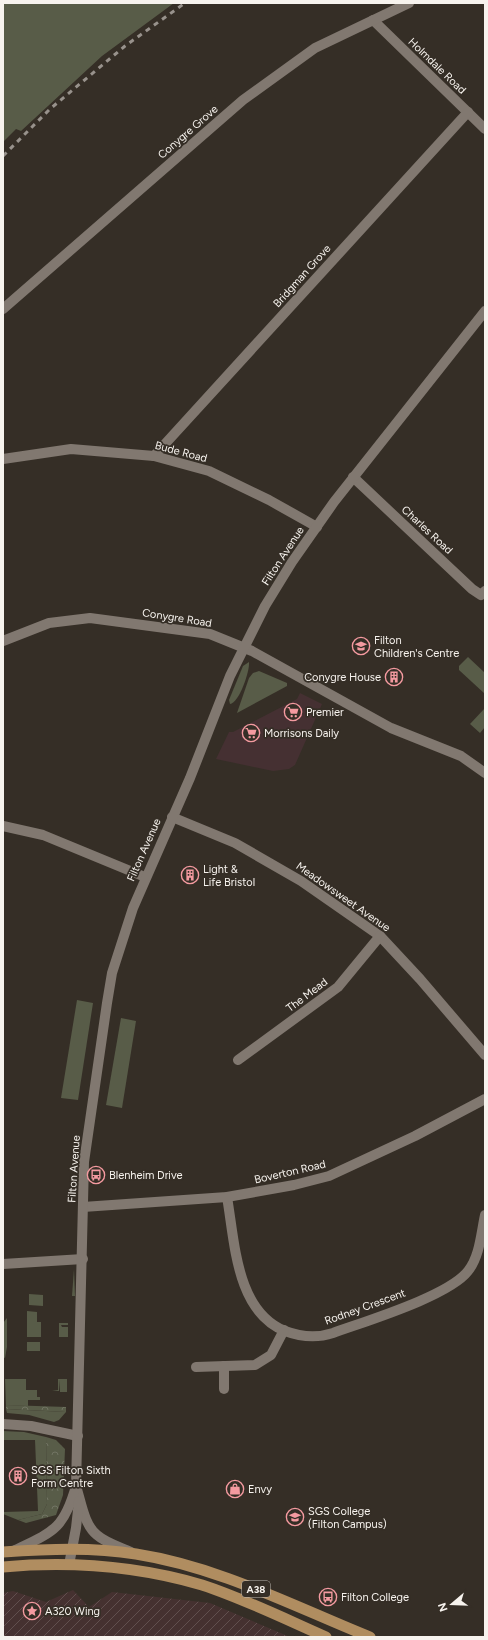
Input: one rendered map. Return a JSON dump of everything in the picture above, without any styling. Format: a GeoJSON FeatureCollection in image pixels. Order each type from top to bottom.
{"type":"FeatureCollection","features":[{"type":"Feature","properties":{"kind":"main road","name":"A38"},"geometry":{"type":"LineString","coordinates":[[8,1552],[71,1550],[137,1554],[187,1565],[228,1578],[370,1637]]}},
{"type":"Feature","properties":{"kind":"main road","name":"A38"},"geometry":{"type":"LineString","coordinates":[[3,1567],[69,1565],[126,1568],[183,1580],[246,1602],[326,1637]]}},
{"type":"Feature","properties":{"kind":"street","name":"Conygre Grove"},"geometry":{"type":"LineString","coordinates":[[3,309],[243,100],[315,48],[409,3]]}},
{"type":"Feature","properties":{"kind":"street","name":"Holmdale Road"},"geometry":{"type":"LineString","coordinates":[[373,20],[485,129]]}},
{"type":"Feature","properties":{"kind":"street","name":"Bridgman Grove"},"geometry":{"type":"LineString","coordinates":[[154,456],[468,112]]}},
{"type":"Feature","properties":{"kind":"street","name":"Filton Avenue"},"geometry":{"type":"LineString","coordinates":[[69,1565],[76,1528],[78,1490],[84,1162],[107,1003],[120,946],[145,877],[202,748],[230,676],[265,606],[317,527],[353,477],[485,311]]}},
{"type":"Feature","properties":{"kind":"street","name":"Bude Road"},"geometry":{"type":"LineString","coordinates":[[3,459],[71,449],[154,456],[209,471],[269,500],[317,527]]}},
{"type":"Feature","properties":{"kind":"street","name":"Charles Road"},"geometry":{"type":"LineString","coordinates":[[353,477],[472,588],[481,595],[485,591]]}},
{"type":"Feature","properties":{"kind":"street","name":"Conygre Road"},"geometry":{"type":"LineString","coordinates":[[3,641],[49,623],[90,618],[210,634],[244,647],[391,728],[461,756],[485,773]]}},
{"type":"Feature","properties":{"kind":"street","name":"Meadowsweet Avenue"},"geometry":{"type":"LineString","coordinates":[[172,817],[235,843],[301,880],[380,936],[420,979],[485,1055]]}},
{"type":"Feature","properties":{"kind":"street"},"geometry":{"type":"LineString","coordinates":[[3,826],[43,835],[145,877]]}},
{"type":"Feature","properties":{"kind":"street","name":"The Mead"},"geometry":{"type":"LineString","coordinates":[[238,1060],[338,986],[380,936]]}},
{"type":"Feature","properties":{"kind":"street","name":"Boverton Road"},"geometry":{"type":"LineString","coordinates":[[83,1207],[227,1197],[294,1185],[330,1176],[415,1136],[485,1099]]}},
{"type":"Feature","properties":{"kind":"street","name":"Rodney Crescent"},"geometry":{"type":"LineString","coordinates":[[227,1197],[242,1279],[248,1295],[266,1320],[284,1330],[307,1336],[327,1335],[449,1287],[464,1276],[471,1267],[476,1254],[485,1215]]}},
{"type":"Feature","properties":{"kind":"street"},"geometry":{"type":"LineString","coordinates":[[3,1264],[83,1259]]}},
{"type":"Feature","properties":{"kind":"street"},"geometry":{"type":"LineString","coordinates":[[196,1367],[255,1365],[271,1355],[284,1330]]}},
{"type":"Feature","properties":{"kind":"street"},"geometry":{"type":"LineString","coordinates":[[224,1366],[224,1389]]}},
{"type":"Feature","properties":{"kind":"street"},"geometry":{"type":"LineString","coordinates":[[3,1424],[31,1426],[78,1436]]}},
{"type":"Feature","properties":{"kind":"street","name":"Filton Avenue"},"geometry":{"type":"LineString","coordinates":[[8,1552],[51,1533],[61,1524],[78,1490]]}},
{"type":"Feature","properties":{"kind":"street","name":"Filton Avenue"},"geometry":{"type":"LineString","coordinates":[[78,1490],[88,1521],[95,1534],[137,1554]]}},
{"type":"Feature","properties":{"kind":"shaded area"},"geometry":{"type":"Polygon","coordinates":[[[300,693],[322,704],[295,765],[289,769],[273,771],[216,759],[229,732],[233,732],[297,699],[300,693]]]}},
{"type":"Feature","properties":{"kind":"shaded area"},"geometry":{"type":"Polygon","coordinates":[[[73,1590],[89,1607],[112,1592],[210,1603],[290,1637],[3,1637],[3,1593],[13,1591],[46,1602],[73,1590]]]}},
{"type":"Feature","properties":{"kind":"green space"},"geometry":{"type":"Polygon","coordinates":[[[3,3],[174,3],[102,56],[21,131],[16,129],[3,142],[3,3]]]}},
{"type":"Feature","properties":{"kind":"green space"},"geometry":{"type":"Polygon","coordinates":[[[468,657],[485,673],[485,694],[459,670],[459,666],[468,657]]]}},
{"type":"Feature","properties":{"kind":"green space"},"geometry":{"type":"Polygon","coordinates":[[[249,662],[248,672],[240,693],[230,704],[229,700],[243,666],[249,662]]]}},
{"type":"Feature","properties":{"kind":"green space"},"geometry":{"type":"Polygon","coordinates":[[[259,671],[287,683],[287,686],[237,713],[249,678],[253,673],[259,671]]]}},
{"type":"Feature","properties":{"kind":"green space"},"geometry":{"type":"Polygon","coordinates":[[[485,708],[485,727],[480,733],[470,724],[485,708]]]}},
{"type":"Feature","properties":{"kind":"green space"},"geometry":{"type":"Polygon","coordinates":[[[77,1000],[93,1003],[78,1100],[61,1098],[77,1000]]]}},
{"type":"Feature","properties":{"kind":"green space"},"geometry":{"type":"Polygon","coordinates":[[[121,1018],[136,1021],[122,1108],[106,1105],[121,1018]]]}},
{"type":"Feature","properties":{"kind":"green space"},"geometry":{"type":"Polygon","coordinates":[[[74,1269],[75,1296],[72,1296],[74,1269]]]}},
{"type":"Feature","properties":{"kind":"green space"},"geometry":{"type":"Polygon","coordinates":[[[29,1294],[43,1295],[43,1306],[29,1305],[29,1294]]]}},
{"type":"Feature","properties":{"kind":"green space"},"geometry":{"type":"Polygon","coordinates":[[[27,1311],[37,1312],[37,1322],[41,1322],[41,1337],[27,1337],[27,1311]]]}},
{"type":"Feature","properties":{"kind":"green space"},"geometry":{"type":"Polygon","coordinates":[[[7,1318],[7,1347],[5,1358],[3,1357],[3,1323],[7,1318]]]}},
{"type":"Feature","properties":{"kind":"green space"},"geometry":{"type":"Polygon","coordinates":[[[59,1323],[68,1323],[68,1325],[61,1325],[62,1327],[68,1327],[68,1337],[59,1337],[59,1323]]]}},
{"type":"Feature","properties":{"kind":"green space"},"geometry":{"type":"Polygon","coordinates":[[[27,1342],[40,1342],[40,1351],[27,1351],[27,1342]]]}},
{"type":"Feature","properties":{"kind":"green space"},"geometry":{"type":"Polygon","coordinates":[[[5,1379],[26,1379],[26,1390],[37,1390],[37,1397],[40,1397],[40,1400],[28,1400],[28,1406],[6,1405],[5,1379]]]}},
{"type":"Feature","properties":{"kind":"green space"},"geometry":{"type":"Polygon","coordinates":[[[58,1379],[67,1379],[67,1392],[60,1392],[60,1380],[59,1391],[52,1391],[58,1390],[58,1379]]]}},
{"type":"Feature","properties":{"kind":"green space"},"geometry":{"type":"Polygon","coordinates":[[[6,1405],[66,1407],[66,1412],[6,1409],[6,1405]]]}},
{"type":"Feature","properties":{"kind":"green space"},"geometry":{"type":"Polygon","coordinates":[[[6,1409],[66,1412],[59,1420],[54,1422],[29,1415],[7,1413],[6,1409]]]}},
{"type":"Feature","properties":{"kind":"green space"},"geometry":{"type":"Polygon","coordinates":[[[3,1431],[24,1432],[46,1437],[47,1504],[42,1514],[18,1520],[3,1514],[3,1512],[38,1511],[35,1440],[3,1440],[3,1431]]]}},
{"type":"Feature","properties":{"kind":"green space"},"geometry":{"type":"Polygon","coordinates":[[[46,1437],[56,1440],[65,1449],[63,1495],[56,1515],[26,1523],[18,1520],[42,1514],[47,1504],[46,1437]]]}},
{"type":"Feature","properties":{"kind":"railway"},"geometry":{"type":"LineString","coordinates":[[3,156],[50,109],[125,46],[185,3]]}},
{"type":"Feature","properties":{"kind":"place","name":"Filton Children's Centre"},"geometry":{"type":"Point","coordinates":[361,646]}},
{"type":"Feature","properties":{"kind":"place","name":"Conygre House"},"geometry":{"type":"Point","coordinates":[394,677]}},
{"type":"Feature","properties":{"kind":"place","name":"Premier"},"geometry":{"type":"Point","coordinates":[293,712]}},
{"type":"Feature","properties":{"kind":"place","name":"Morrisons Daily"},"geometry":{"type":"Point","coordinates":[251,733]}},
{"type":"Feature","properties":{"kind":"place","name":"Light & Life Bristol"},"geometry":{"type":"Point","coordinates":[190,875]}},
{"type":"Feature","properties":{"kind":"place","name":"Blenheim Drive"},"geometry":{"type":"Point","coordinates":[96,1175]}},
{"type":"Feature","properties":{"kind":"place","name":"SGS Filton Sixth Form Centre"},"geometry":{"type":"Point","coordinates":[18,1476]}},
{"type":"Feature","properties":{"kind":"place","name":"Envy"},"geometry":{"type":"Point","coordinates":[235,1489]}},
{"type":"Feature","properties":{"kind":"place","name":"SGS College (Filton Campus)"},"geometry":{"type":"Point","coordinates":[295,1517]}},
{"type":"Feature","properties":{"kind":"place","name":"Filton College"},"geometry":{"type":"Point","coordinates":[328,1597]}},
{"type":"Feature","properties":{"kind":"place","name":"A320 Wing"},"geometry":{"type":"Point","coordinates":[32,1611]}}]}
